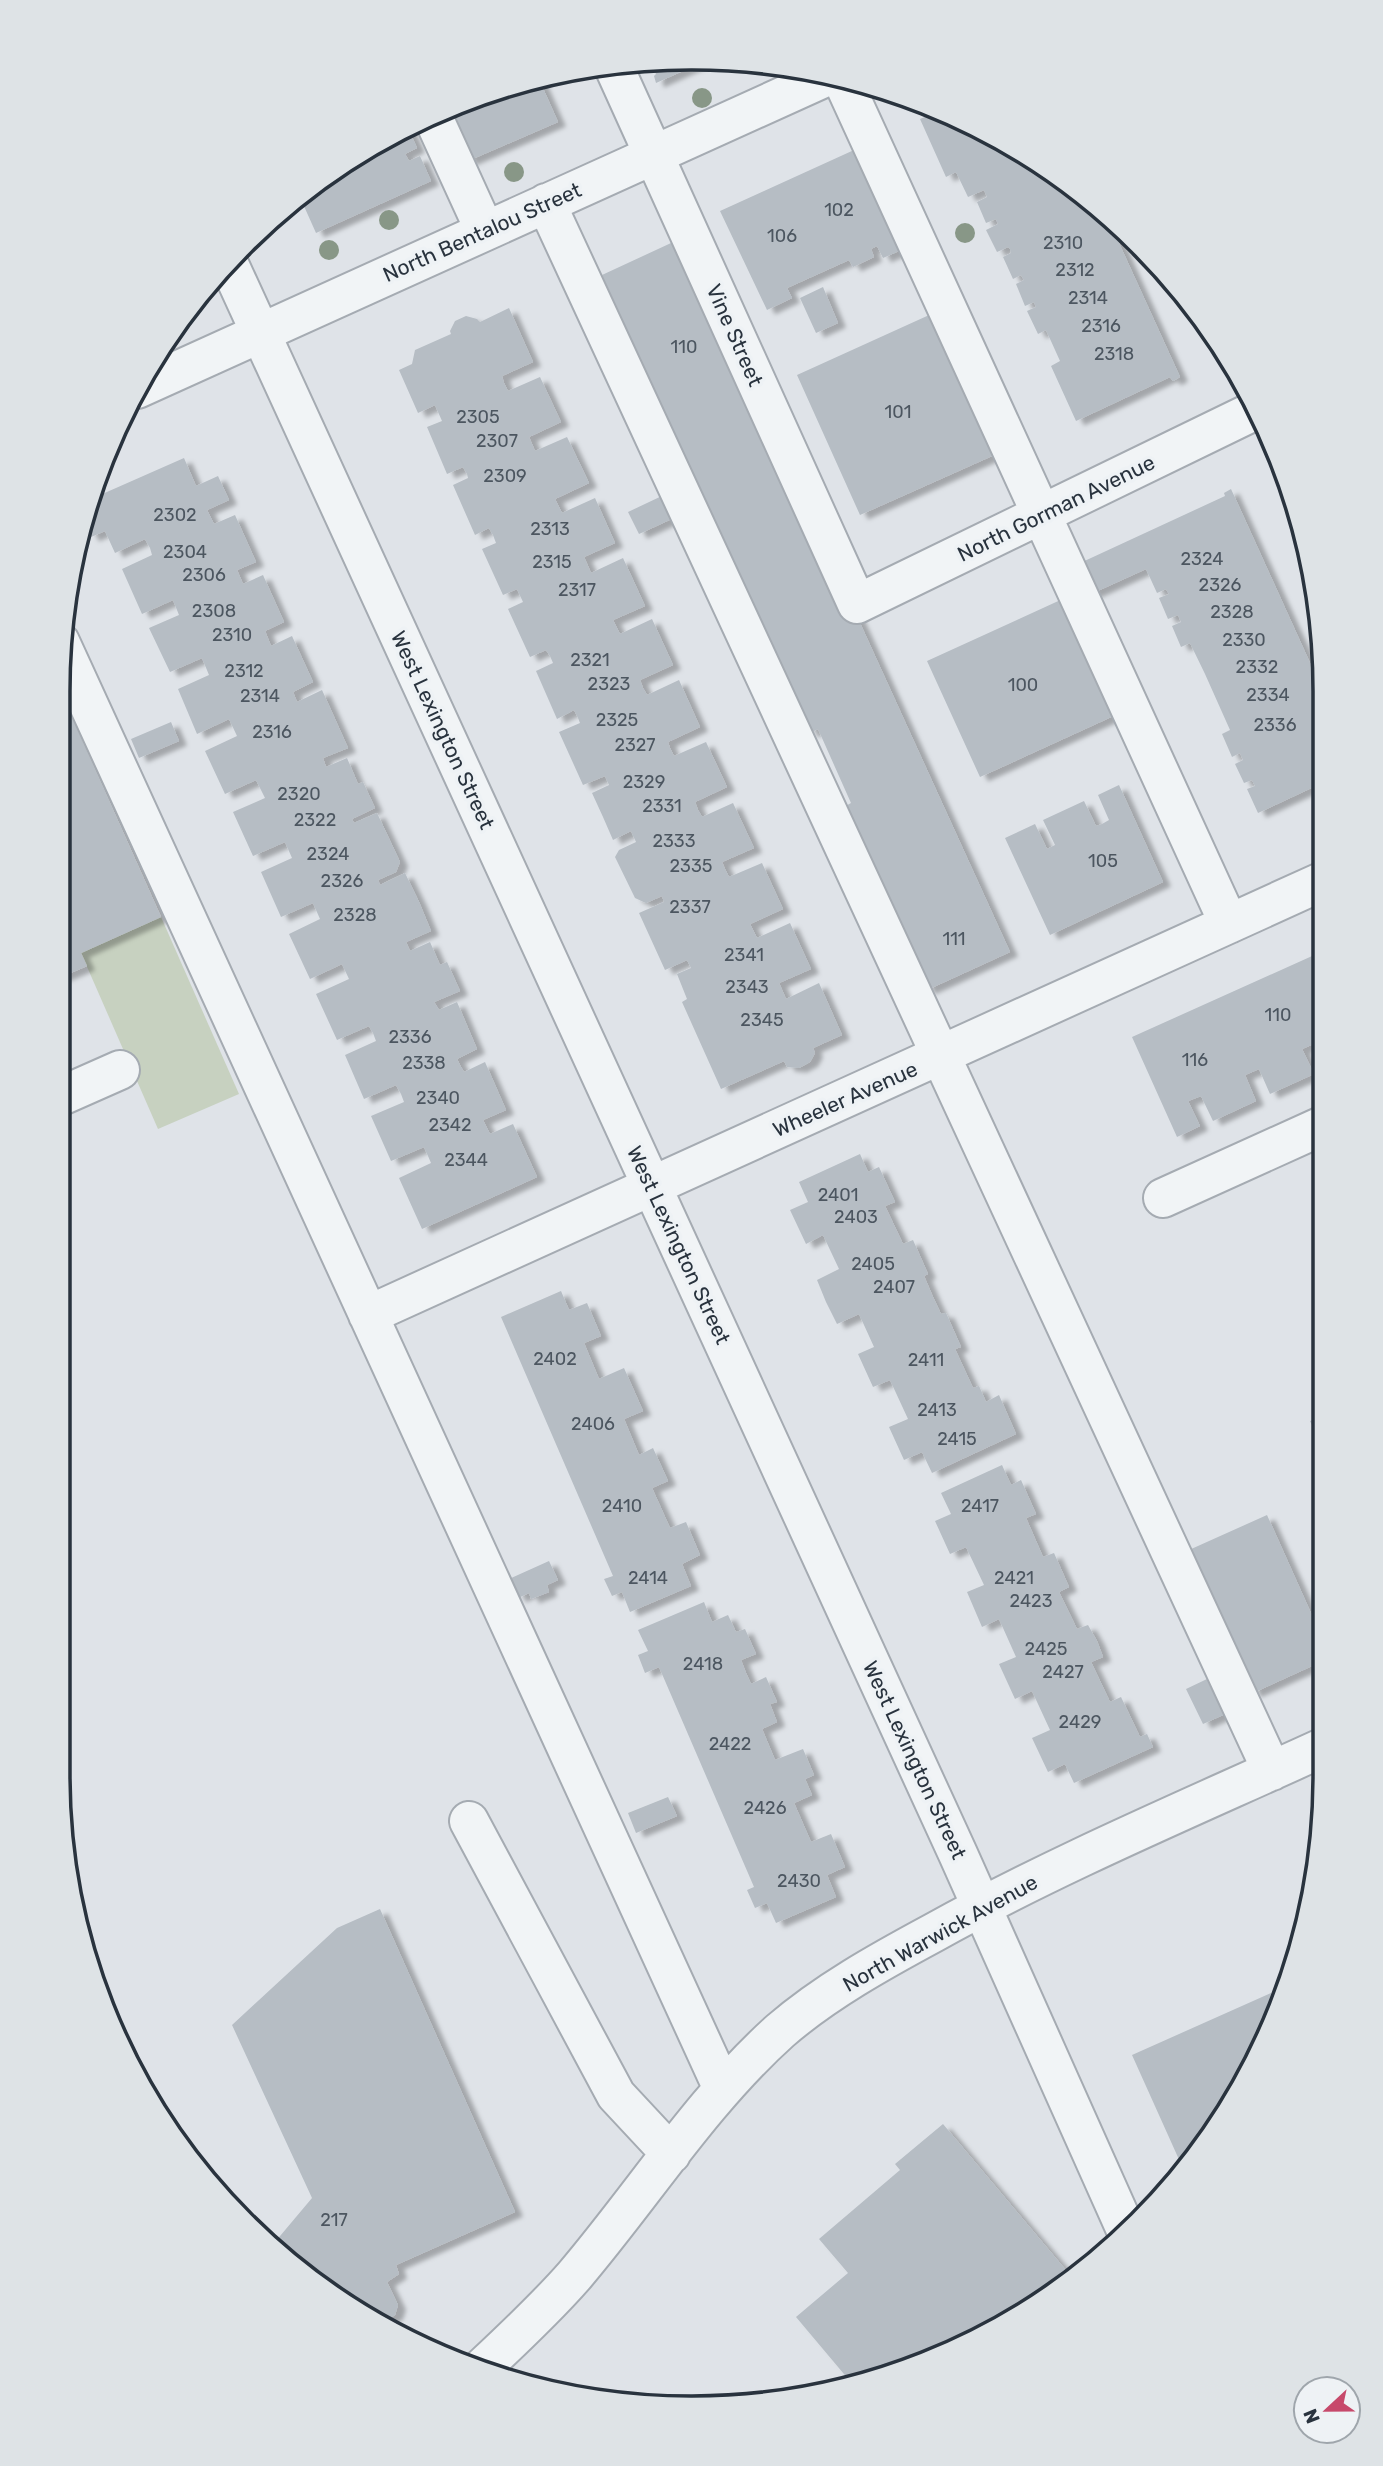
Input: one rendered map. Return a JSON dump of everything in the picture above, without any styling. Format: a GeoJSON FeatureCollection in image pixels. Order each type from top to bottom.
{"type":"FeatureCollection","features":[{"type":"Feature","properties":{"kind":"street","name":"Vine Street"},"geometry":{"type":"LineString","coordinates":[[617,74],[857,604]]}},
{"type":"Feature","properties":{"kind":"street","name":"North Bentalou Street"},"geometry":{"type":"LineString","coordinates":[[152,382],[814,82]]}},
{"type":"Feature","properties":{"kind":"street"},"geometry":{"type":"LineString","coordinates":[[847,90],[1229,924]]}},
{"type":"Feature","properties":{"kind":"street"},"geometry":{"type":"LineString","coordinates":[[437,125],[485,231]]}},
{"type":"Feature","properties":{"kind":"street"},"geometry":{"type":"LineString","coordinates":[[546,203],[1272,1771]]}},
{"type":"Feature","properties":{"kind":"street","name":"West Lexington Street"},"geometry":{"type":"LineString","coordinates":[[233,272],[982,1905],[1122,2222]]}},
{"type":"Feature","properties":{"kind":"street","name":"North Gorman Avenue"},"geometry":{"type":"LineString","coordinates":[[857,604],[1248,414]]}},
{"type":"Feature","properties":{"kind":"street"},"geometry":{"type":"LineString","coordinates":[[71,665],[723,2090]]}},
{"type":"Feature","properties":{"kind":"street","name":"Wheeler Avenue"},"geometry":{"type":"LineString","coordinates":[[368,1315],[1313,886]]}},
{"type":"Feature","properties":{"kind":"street"},"geometry":{"type":"LineString","coordinates":[[70,1092],[120,1070]]}},
{"type":"Feature","properties":{"kind":"street"},"geometry":{"type":"LineString","coordinates":[[1163,1198],[1313,1130]]}},
{"type":"Feature","properties":{"kind":"street","name":"North Warwick Avenue"},"geometry":{"type":"LineString","coordinates":[[489,2362],[573,2277],[723,2090],[781,2031],[837,1990],[894,1954],[982,1905],[1313,1752]]}},
{"type":"Feature","properties":{"kind":"street"},"geometry":{"type":"LineString","coordinates":[[469,1821],[616,2095],[671,2154]]}},
{"type":"Feature","properties":{"kind":"green space"},"geometry":{"type":"Polygon","coordinates":[[[161,917],[239,1094],[158,1129],[81,953],[161,917]]]}},
{"type":"Feature","properties":{"kind":"building"},"geometry":{"type":"Polygon","coordinates":[[[685,70],[656,83],[655,71],[685,70]]]}},
{"type":"Feature","properties":{"kind":"building"},"geometry":{"type":"Polygon","coordinates":[[[543,88],[558,122],[468,161],[450,119],[543,88]]]}},
{"type":"Feature","properties":{"kind":"building"},"geometry":{"type":"Polygon","coordinates":[[[929,117],[1002,153],[1070,198],[1117,239],[1180,377],[1173,381],[1170,377],[1076,421],[1051,366],[1060,361],[1046,330],[1038,334],[1027,311],[1036,307],[1034,302],[1025,306],[1016,284],[1024,280],[1021,275],[1013,279],[1003,257],[1011,253],[1010,249],[1008,247],[997,252],[986,230],[998,224],[996,219],[986,223],[977,202],[987,197],[984,190],[968,197],[956,172],[946,177],[920,119],[929,117]]]}},
{"type":"Feature","properties":{"kind":"building"},"geometry":{"type":"Polygon","coordinates":[[[412,137],[417,148],[405,154],[409,161],[420,156],[431,181],[316,233],[304,206],[346,175],[412,137]]]}},
{"type":"Feature","properties":{"kind":"building"},"geometry":{"type":"Polygon","coordinates":[[[865,145],[908,247],[883,258],[877,246],[871,249],[874,257],[853,267],[849,260],[787,288],[792,298],[767,310],[720,211],[865,145]]]}},
{"type":"Feature","properties":{"kind":"building"},"geometry":{"type":"Polygon","coordinates":[[[684,237],[1010,952],[927,990],[844,807],[851,803],[818,729],[810,733],[602,275],[684,237]]]}},
{"type":"Feature","properties":{"kind":"building"},"geometry":{"type":"Polygon","coordinates":[[[823,287],[838,323],[816,333],[800,298],[823,287]]]}},
{"type":"Feature","properties":{"kind":"building"},"geometry":{"type":"Polygon","coordinates":[[[509,308],[533,362],[502,376],[504,383],[508,391],[540,377],[561,422],[529,437],[535,451],[567,437],[589,483],[555,499],[562,513],[595,498],[615,543],[584,557],[591,573],[623,558],[645,606],[613,620],[620,634],[652,619],[673,665],[640,680],[643,688],[647,695],[679,680],[700,727],[668,742],[670,748],[674,756],[706,742],[727,787],[695,802],[698,810],[702,817],[733,803],[754,848],[722,862],[725,869],[729,877],[762,863],[783,909],[750,924],[757,938],[790,923],[811,969],[779,983],[786,999],[819,983],[842,1035],[813,1048],[815,1053],[810,1062],[799,1068],[787,1067],[784,1061],[721,1089],[682,1002],[687,999],[677,974],[691,968],[687,960],[665,970],[639,913],[664,902],[662,896],[646,903],[635,898],[615,857],[619,850],[636,842],[631,831],[613,840],[592,793],[609,785],[605,776],[583,785],[559,732],[580,723],[578,718],[574,710],[557,719],[536,671],[553,663],[550,656],[546,650],[530,657],[508,609],[523,602],[517,589],[503,595],[482,549],[496,543],[493,535],[489,528],[475,535],[453,485],[468,478],[467,474],[463,467],[447,474],[427,427],[442,421],[435,405],[418,413],[399,370],[412,364],[415,350],[451,334],[455,321],[466,316],[480,322],[509,308]]]}},
{"type":"Feature","properties":{"kind":"building"},"geometry":{"type":"Polygon","coordinates":[[[938,311],[1001,452],[860,515],[797,375],[938,311]]]}},
{"type":"Feature","properties":{"kind":"building"},"geometry":{"type":"Polygon","coordinates":[[[184,458],[196,486],[218,476],[229,500],[207,510],[214,524],[235,515],[256,562],[237,570],[243,584],[263,575],[284,622],[265,631],[271,646],[292,636],[313,682],[293,692],[297,702],[322,690],[348,748],[323,758],[326,767],[347,758],[358,784],[363,782],[375,808],[352,819],[354,823],[377,813],[400,862],[396,872],[378,880],[380,885],[405,873],[431,931],[406,942],[410,951],[430,942],[440,965],[447,962],[460,991],[434,1002],[439,1010],[457,1002],[477,1049],[457,1059],[464,1072],[485,1062],[506,1110],[483,1120],[490,1134],[513,1124],[537,1177],[422,1229],[399,1178],[431,1163],[424,1147],[391,1161],[371,1116],[404,1102],[401,1094],[396,1085],[364,1099],[345,1055],[376,1041],[373,1033],[369,1026],[337,1040],[316,994],[349,979],[342,964],[310,979],[289,934],[320,919],[313,903],[281,917],[261,872],[292,858],[285,842],[253,856],[233,812],[265,798],[256,780],[225,794],[205,751],[237,736],[229,719],[197,734],[178,689],[209,675],[202,658],[170,672],[149,628],[179,615],[173,600],[142,614],[122,569],[152,555],[145,539],[115,553],[105,531],[91,537],[102,494],[184,458]]]}},
{"type":"Feature","properties":{"kind":"building"},"geometry":{"type":"Polygon","coordinates":[[[1231,489],[1312,668],[1313,787],[1258,813],[1247,789],[1255,786],[1252,780],[1244,783],[1235,764],[1243,760],[1240,753],[1232,757],[1222,734],[1230,730],[1205,674],[1190,643],[1181,647],[1172,626],[1181,622],[1178,615],[1168,619],[1159,598],[1169,594],[1166,589],[1157,593],[1146,569],[1091,594],[1078,564],[1225,496],[1224,493],[1231,489]]]}},
{"type":"Feature","properties":{"kind":"building"},"geometry":{"type":"Polygon","coordinates":[[[666,494],[676,517],[639,534],[628,512],[666,494]]]}},
{"type":"Feature","properties":{"kind":"building"},"geometry":{"type":"Polygon","coordinates":[[[1067,597],[1120,713],[980,777],[927,661],[1067,597]]]}},
{"type":"Feature","properties":{"kind":"building"},"geometry":{"type":"Polygon","coordinates":[[[70,714],[161,917],[81,953],[87,966],[70,973],[70,714]]]}},
{"type":"Feature","properties":{"kind":"building"},"geometry":{"type":"Polygon","coordinates":[[[171,722],[179,741],[139,758],[131,739],[171,722]]]}},
{"type":"Feature","properties":{"kind":"building"},"geometry":{"type":"Polygon","coordinates":[[[1119,785],[1163,882],[1050,935],[1005,838],[1035,824],[1047,849],[1055,845],[1043,820],[1084,801],[1096,826],[1102,824],[1109,820],[1098,795],[1119,785]]]}},
{"type":"Feature","properties":{"kind":"building"},"geometry":{"type":"Polygon","coordinates":[[[1313,956],[1313,1044],[1302,1049],[1313,1074],[1270,1094],[1259,1069],[1245,1075],[1256,1101],[1213,1121],[1201,1096],[1188,1101],[1200,1126],[1177,1137],[1132,1037],[1313,956]]]}},
{"type":"Feature","properties":{"kind":"building"},"geometry":{"type":"Polygon","coordinates":[[[860,1154],[868,1172],[879,1167],[895,1202],[885,1206],[903,1244],[913,1240],[928,1274],[924,1276],[933,1297],[941,1314],[946,1313],[961,1347],[955,1349],[973,1388],[979,1386],[986,1402],[999,1395],[1016,1434],[932,1473],[922,1452],[904,1460],[889,1427],[908,1419],[890,1380],[873,1387],[858,1354],[874,1347],[859,1314],[837,1324],[826,1302],[817,1280],[839,1269],[823,1235],[806,1244],[790,1210],[808,1202],[799,1182],[860,1154]]]}},
{"type":"Feature","properties":{"kind":"building"},"geometry":{"type":"Polygon","coordinates":[[[561,1291],[569,1310],[587,1303],[601,1336],[584,1343],[599,1379],[624,1368],[643,1411],[624,1419],[639,1455],[653,1448],[668,1481],[652,1488],[670,1528],[686,1522],[700,1555],[682,1564],[691,1586],[630,1612],[622,1592],[612,1596],[604,1579],[613,1576],[501,1317],[561,1291]]]}},
{"type":"Feature","properties":{"kind":"building"},"geometry":{"type":"Polygon","coordinates":[[[1002,1465],[1011,1485],[1021,1480],[1036,1514],[1026,1518],[1043,1557],[1054,1553],[1069,1587],[1059,1592],[1077,1629],[1088,1625],[1097,1641],[1103,1657],[1091,1662],[1110,1702],[1121,1697],[1140,1737],[1147,1734],[1153,1747],[1074,1783],[1065,1764],[1048,1772],[1032,1738],[1050,1730],[1032,1691],[1015,1699],[999,1664],[1016,1657],[999,1619],[982,1627],[967,1592],[984,1585],[966,1547],[950,1554],[935,1521],[951,1514],[941,1493],[1002,1465]]]}},
{"type":"Feature","properties":{"kind":"building"},"geometry":{"type":"Polygon","coordinates":[[[1267,1515],[1313,1618],[1313,1666],[1253,1693],[1189,1550],[1267,1515]]]}},
{"type":"Feature","properties":{"kind":"building"},"geometry":{"type":"Polygon","coordinates":[[[549,1561],[558,1580],[547,1585],[549,1592],[531,1599],[529,1593],[518,1598],[509,1579],[549,1561]]]}},
{"type":"Feature","properties":{"kind":"building"},"geometry":{"type":"Polygon","coordinates":[[[704,1602],[712,1622],[728,1615],[736,1632],[745,1629],[756,1654],[741,1660],[746,1673],[751,1684],[766,1677],[777,1702],[770,1704],[777,1722],[762,1729],[775,1760],[803,1749],[814,1775],[805,1779],[812,1795],[794,1803],[811,1842],[831,1834],[845,1867],[827,1875],[836,1897],[776,1923],[767,1903],[755,1908],[747,1890],[754,1887],[659,1667],[645,1673],[638,1655],[648,1651],[638,1630],[704,1602]]]}},
{"type":"Feature","properties":{"kind":"building"},"geometry":{"type":"Polygon","coordinates":[[[1207,1679],[1223,1715],[1203,1724],[1186,1689],[1207,1679]]]}},
{"type":"Feature","properties":{"kind":"building"},"geometry":{"type":"Polygon","coordinates":[[[668,1797],[677,1816],[636,1833],[628,1813],[668,1797]]]}},
{"type":"Feature","properties":{"kind":"building"},"geometry":{"type":"Polygon","coordinates":[[[380,1909],[515,2212],[396,2265],[399,2274],[387,2282],[398,2305],[395,2315],[390,2318],[313,2268],[278,2238],[312,2198],[232,2025],[337,1928],[380,1909]]]}},
{"type":"Feature","properties":{"kind":"building"},"geometry":{"type":"Polygon","coordinates":[[[1271,1993],[1272,1995],[1230,2085],[1179,2160],[1132,2055],[1271,1993]]]}},
{"type":"Feature","properties":{"kind":"building"},"geometry":{"type":"Polygon","coordinates":[[[943,2124],[1066,2271],[1002,2313],[966,2332],[929,2349],[846,2376],[796,2317],[848,2273],[819,2239],[900,2170],[895,2164],[943,2124]]]}}]}
